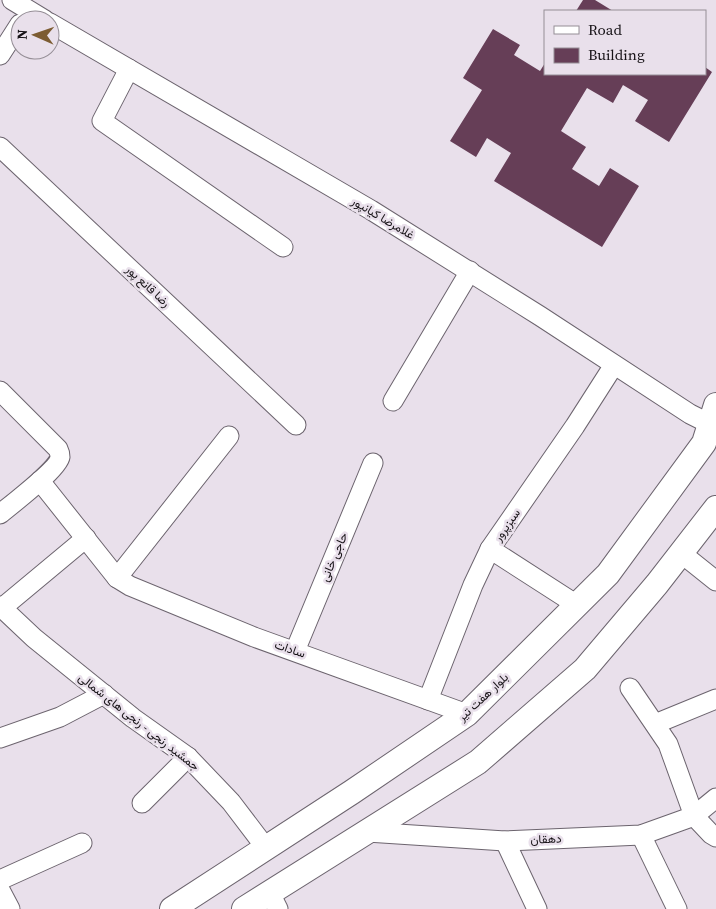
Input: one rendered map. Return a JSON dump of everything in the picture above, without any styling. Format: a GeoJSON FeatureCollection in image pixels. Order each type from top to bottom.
{"type":"FeatureCollection","features":[{"type":"Feature","properties":{"kind":"main road","name":"بلوار هفت تیر"},"geometry":{"type":"LineString","coordinates":[[172,909],[352,792],[467,714],[608,574],[704,443],[713,415]]}},
{"type":"Feature","properties":{"kind":"main road"},"geometry":{"type":"LineString","coordinates":[[244,909],[274,901],[367,832],[478,762],[585,669],[657,584],[716,508]]}},
{"type":"Feature","properties":{"kind":"street"},"geometry":{"type":"LineString","coordinates":[[12,0],[22,10]]}},
{"type":"Feature","properties":{"kind":"street","name":"غلامرضا کیانپور"},"geometry":{"type":"LineString","coordinates":[[60,29],[371,210],[470,271],[690,414],[713,415]]}},
{"type":"Feature","properties":{"kind":"street"},"geometry":{"type":"LineString","coordinates":[[0,55],[10,39]]}},
{"type":"Feature","properties":{"kind":"street"},"geometry":{"type":"LineString","coordinates":[[129,69],[102,121],[283,247]]}},
{"type":"Feature","properties":{"kind":"street","name":"رضا قانع پور"},"geometry":{"type":"LineString","coordinates":[[0,147],[296,425]]}},
{"type":"Feature","properties":{"kind":"street"},"geometry":{"type":"LineString","coordinates":[[393,401],[470,271]]}},
{"type":"Feature","properties":{"kind":"street","name":"سبزپرور"},"geometry":{"type":"LineString","coordinates":[[428,700],[473,585],[490,549],[575,426],[614,365]]}},
{"type":"Feature","properties":{"kind":"street"},"geometry":{"type":"LineString","coordinates":[[0,391],[58,449],[60,456],[58,461],[40,481],[0,514]]}},
{"type":"Feature","properties":{"kind":"street"},"geometry":{"type":"LineString","coordinates":[[40,481],[117,578],[229,436]]}},
{"type":"Feature","properties":{"kind":"street","name":"حاجی خانی"},"geometry":{"type":"LineString","coordinates":[[295,651],[373,463]]}},
{"type":"Feature","properties":{"kind":"street"},"geometry":{"type":"LineString","coordinates":[[1,607],[86,538]]}},
{"type":"Feature","properties":{"kind":"street"},"geometry":{"type":"LineString","coordinates":[[490,549],[576,605]]}},
{"type":"Feature","properties":{"kind":"street"},"geometry":{"type":"LineString","coordinates":[[681,553],[716,582]]}},
{"type":"Feature","properties":{"kind":"street","name":"سادات"},"geometry":{"type":"LineString","coordinates":[[117,578],[130,586],[254,637],[467,714]]}},
{"type":"Feature","properties":{"kind":"street","name":"جمشید رنجی - رنجی های شمالی"},"geometry":{"type":"LineString","coordinates":[[1,607],[34,638],[133,718],[188,757],[231,802],[266,848]]}},
{"type":"Feature","properties":{"kind":"street"},"geometry":{"type":"LineString","coordinates":[[630,688],[668,744],[694,816],[716,837]]}},
{"type":"Feature","properties":{"kind":"street"},"geometry":{"type":"LineString","coordinates":[[0,738],[60,717],[104,694]]}},
{"type":"Feature","properties":{"kind":"street"},"geometry":{"type":"LineString","coordinates":[[655,724],[716,699]]}},
{"type":"Feature","properties":{"kind":"street"},"geometry":{"type":"LineString","coordinates":[[142,803],[188,757]]}},
{"type":"Feature","properties":{"kind":"street","name":"دهقان"},"geometry":{"type":"LineString","coordinates":[[367,832],[505,841],[641,836],[694,816],[716,798]]}},
{"type":"Feature","properties":{"kind":"street"},"geometry":{"type":"LineString","coordinates":[[641,836],[677,909]]}},
{"type":"Feature","properties":{"kind":"street"},"geometry":{"type":"LineString","coordinates":[[505,841],[537,909]]}},
{"type":"Feature","properties":{"kind":"street"},"geometry":{"type":"LineString","coordinates":[[0,880],[82,843]]}},
{"type":"Feature","properties":{"kind":"street"},"geometry":{"type":"LineString","coordinates":[[0,890],[10,909]]}},
{"type":"Feature","properties":{"kind":"building"},"geometry":{"type":"Polygon","coordinates":[[[583,0],[595,0],[611,10],[577,10],[583,0]]]}},
{"type":"Feature","properties":{"kind":"building"},"geometry":{"type":"Polygon","coordinates":[[[493,29],[520,45],[514,55],[540,71],[544,65],[544,75],[706,75],[706,68],[712,72],[669,142],[635,121],[648,100],[623,85],[613,103],[587,88],[561,131],[586,147],[572,169],[599,186],[610,168],[639,186],[602,247],[494,181],[511,153],[487,138],[476,157],[450,141],[482,90],[463,78],[493,29]]]}}]}
